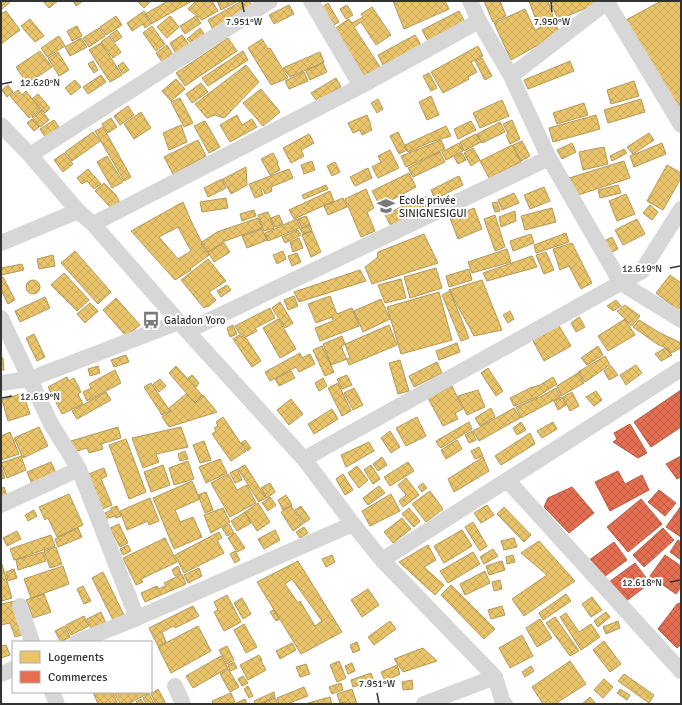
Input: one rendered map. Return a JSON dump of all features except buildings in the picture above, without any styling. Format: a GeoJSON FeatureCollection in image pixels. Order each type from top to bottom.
{"type":"FeatureCollection","features":[{"type":"Feature","properties":{"kind":"street"},"geometry":{"type":"LineString","coordinates":[[30,155],[270,1]]}},
{"type":"Feature","properties":{"kind":"street"},"geometry":{"type":"LineString","coordinates":[[311,1],[361,86]]}},
{"type":"Feature","properties":{"kind":"street"},"geometry":{"type":"LineString","coordinates":[[470,1],[479,21],[511,76],[549,158],[621,283],[681,320]]}},
{"type":"Feature","properties":{"kind":"street"},"geometry":{"type":"LineString","coordinates":[[511,76],[608,1],[681,126]]}},
{"type":"Feature","properties":{"kind":"street"},"geometry":{"type":"LineString","coordinates":[[93,224],[361,86],[479,21]]}},
{"type":"Feature","properties":{"kind":"street"},"geometry":{"type":"LineString","coordinates":[[1,125],[30,155],[78,212],[93,224],[183,327],[304,459],[382,560],[495,677],[504,704]]}},
{"type":"Feature","properties":{"kind":"street"},"geometry":{"type":"LineString","coordinates":[[1,383],[30,379],[183,327],[549,158]]}},
{"type":"Feature","properties":{"kind":"street"},"geometry":{"type":"LineString","coordinates":[[304,459],[642,271],[681,209]]}},
{"type":"Feature","properties":{"kind":"street"},"geometry":{"type":"LineString","coordinates":[[1,243],[78,212]]}},
{"type":"Feature","properties":{"kind":"street"},"geometry":{"type":"LineString","coordinates":[[1,318],[51,424],[79,469],[136,618]]}},
{"type":"Feature","properties":{"kind":"street"},"geometry":{"type":"LineString","coordinates":[[382,560],[681,369]]}},
{"type":"Feature","properties":{"kind":"street"},"geometry":{"type":"LineString","coordinates":[[1,505],[79,469]]}},
{"type":"Feature","properties":{"kind":"street"},"geometry":{"type":"LineString","coordinates":[[507,480],[681,672]]}},
{"type":"Feature","properties":{"kind":"street"},"geometry":{"type":"LineString","coordinates":[[79,641],[354,524]]}},
{"type":"Feature","properties":{"kind":"street"},"geometry":{"type":"LineString","coordinates":[[20,606],[32,641]]}},
{"type":"Feature","properties":{"kind":"street"},"geometry":{"type":"LineString","coordinates":[[1,674],[12,669]]}},
{"type":"Feature","properties":{"kind":"street"},"geometry":{"type":"LineString","coordinates":[[424,704],[495,677]]}},
{"type":"Feature","properties":{"kind":"street"},"geometry":{"type":"LineString","coordinates":[[175,686],[183,704]]}},
{"type":"Feature","properties":{"kind":"street"},"geometry":{"type":"LineString","coordinates":[[52,693],[57,704]]}},
{"type":"Feature","properties":{"kind":"place","name":"Ecole privée SINIGNESIGUI"},"geometry":{"type":"Point","coordinates":[386,206]}},
{"type":"Feature","properties":{"kind":"place","name":"Galadon Yoro"},"geometry":{"type":"Point","coordinates":[151,320]}}]}
